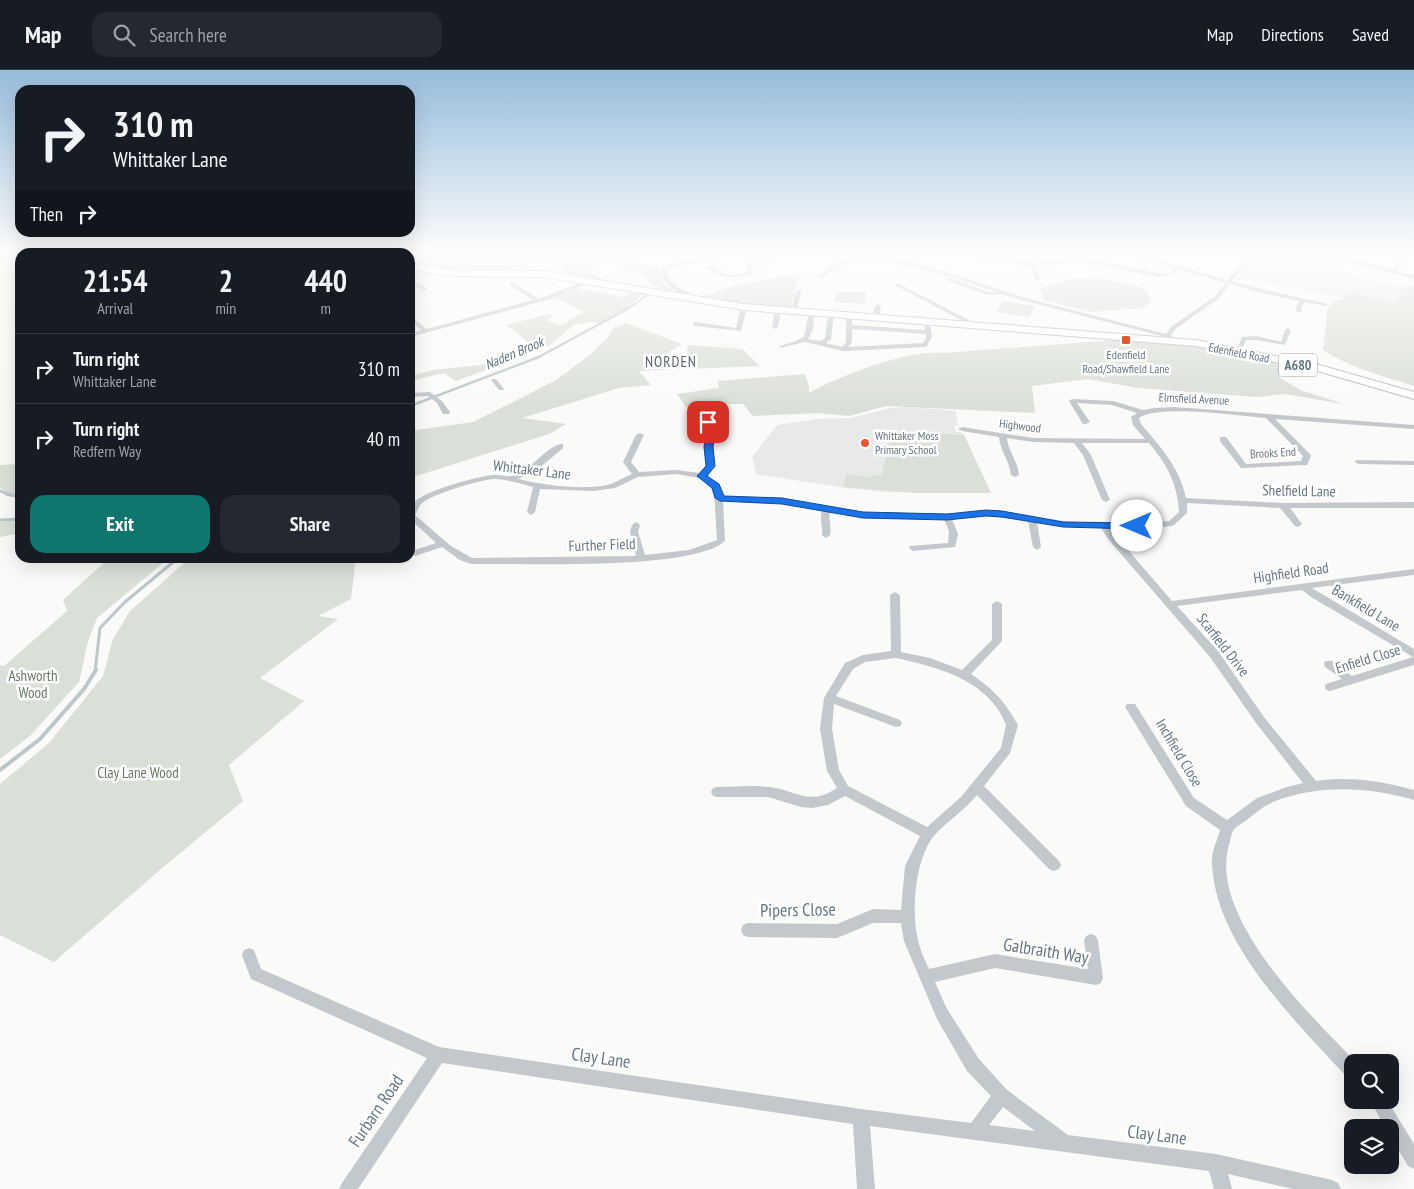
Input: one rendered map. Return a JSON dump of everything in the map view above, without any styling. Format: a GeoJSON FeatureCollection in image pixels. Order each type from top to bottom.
{"type":"FeatureCollection","features":[{"type":"Feature","properties":{"kind":"main road","name":"Edenfield Road"},"geometry":{"type":"LineString","coordinates":[[715,303],[778,310],[1174,340],[1239,351],[1414,397]]}},
{"type":"Feature","properties":{"kind":"street"},"geometry":{"type":"LineString","coordinates":[[415,333],[529,303]]}},
{"type":"Feature","properties":{"kind":"street"},"geometry":{"type":"LineString","coordinates":[[793,311],[795,303]]}},
{"type":"Feature","properties":{"kind":"street"},"geometry":{"type":"LineString","coordinates":[[933,303],[975,325]]}},
{"type":"Feature","properties":{"kind":"street"},"geometry":{"type":"LineString","coordinates":[[1038,303],[1174,340],[1173,328],[1209,303]]}},
{"type":"Feature","properties":{"kind":"street"},"geometry":{"type":"LineString","coordinates":[[1299,311],[1301,303]]}},
{"type":"Feature","properties":{"kind":"street"},"geometry":{"type":"LineString","coordinates":[[1321,303],[1325,304]]}},
{"type":"Feature","properties":{"kind":"street"},"geometry":{"type":"LineString","coordinates":[[876,317],[878,306]]}},
{"type":"Feature","properties":{"kind":"street"},"geometry":{"type":"LineString","coordinates":[[695,324],[739,330],[744,307]]}},
{"type":"Feature","properties":{"kind":"street"},"geometry":{"type":"LineString","coordinates":[[775,327],[778,310]]}},
{"type":"Feature","properties":{"kind":"street"},"geometry":{"type":"LineString","coordinates":[[807,339],[812,312]]}},
{"type":"Feature","properties":{"kind":"street"},"geometry":{"type":"LineString","coordinates":[[820,344],[828,339],[831,314]]}},
{"type":"Feature","properties":{"kind":"street"},"geometry":{"type":"LineString","coordinates":[[843,349],[849,342],[849,315]]}},
{"type":"Feature","properties":{"kind":"street"},"geometry":{"type":"LineString","coordinates":[[782,348],[807,339],[843,349],[925,345],[929,337],[927,321]]}},
{"type":"Feature","properties":{"kind":"street"},"geometry":{"type":"LineString","coordinates":[[415,322],[425,330]]}},
{"type":"Feature","properties":{"kind":"street"},"geometry":{"type":"LineString","coordinates":[[1108,336],[1119,325]]}},
{"type":"Feature","properties":{"kind":"street"},"geometry":{"type":"LineString","coordinates":[[848,327],[929,332]]}},
{"type":"Feature","properties":{"kind":"street"},"geometry":{"type":"LineString","coordinates":[[1239,351],[1244,338],[1256,338],[1283,344],[1288,330]]}},
{"type":"Feature","properties":{"kind":"street"},"geometry":{"type":"LineString","coordinates":[[494,380],[501,389]]}},
{"type":"Feature","properties":{"kind":"street"},"geometry":{"type":"LineString","coordinates":[[415,395],[431,395],[446,412]]}},
{"type":"Feature","properties":{"kind":"street"},"geometry":{"type":"LineString","coordinates":[[1086,422],[1072,401],[1114,402],[1142,412]]}},
{"type":"Feature","properties":{"kind":"street","name":"Elmsfield Avenue"},"geometry":{"type":"LineString","coordinates":[[1184,500],[1168,461],[1137,425],[1135,418],[1142,412],[1155,409],[1175,409],[1414,427]]}},
{"type":"Feature","properties":{"kind":"street","name":"Brooks End"},"geometry":{"type":"LineString","coordinates":[[1223,439],[1244,466],[1304,463],[1306,456],[1268,416]]}},
{"type":"Feature","properties":{"kind":"street"},"geometry":{"type":"LineString","coordinates":[[708,422],[711,431],[708,447],[711,466],[702,476],[715,486],[720,498],[782,501],[863,515],[947,517],[986,513],[1063,524],[1104,526],[1145,526],[1171,523],[1184,513],[1184,500]]}},
{"type":"Feature","properties":{"kind":"street","name":"Highwood"},"geometry":{"type":"LineString","coordinates":[[962,429],[1033,440],[1151,441]]}},
{"type":"Feature","properties":{"kind":"street"},"geometry":{"type":"LineString","coordinates":[[637,475],[627,462],[640,436]]}},
{"type":"Feature","properties":{"kind":"street"},"geometry":{"type":"LineString","coordinates":[[1003,436],[1003,444],[1015,464],[1015,475]]}},
{"type":"Feature","properties":{"kind":"street"},"geometry":{"type":"LineString","coordinates":[[1077,441],[1087,455],[1106,500]]}},
{"type":"Feature","properties":{"kind":"street"},"geometry":{"type":"LineString","coordinates":[[511,479],[534,468],[560,446]]}},
{"type":"Feature","properties":{"kind":"street"},"geometry":{"type":"LineString","coordinates":[[1360,462],[1414,463]]}},
{"type":"Feature","properties":{"kind":"street","name":"Whittaker Lane"},"geometry":{"type":"LineString","coordinates":[[415,507],[417,503],[445,489],[476,480],[495,477],[537,486],[593,489],[612,486],[637,475],[676,472],[702,476]]}},
{"type":"Feature","properties":{"kind":"street"},"geometry":{"type":"LineString","coordinates":[[531,512],[537,486]]}},
{"type":"Feature","properties":{"kind":"street","name":"Further Field"},"geometry":{"type":"LineString","coordinates":[[444,543],[466,559],[471,560],[623,560],[691,553],[721,541],[718,510],[720,498]]}},
{"type":"Feature","properties":{"kind":"street","name":"Shelfield Lane"},"geometry":{"type":"LineString","coordinates":[[1184,500],[1283,506],[1414,505]]}},
{"type":"Feature","properties":{"kind":"street"},"geometry":{"type":"LineString","coordinates":[[1283,506],[1298,524]]}},
{"type":"Feature","properties":{"kind":"street"},"geometry":{"type":"LineString","coordinates":[[826,535],[827,528],[824,520],[827,509]]}},
{"type":"Feature","properties":{"kind":"street"},"geometry":{"type":"LineString","coordinates":[[913,548],[952,545],[955,538],[953,527],[947,517]]}},
{"type":"Feature","properties":{"kind":"street","name":"Whittaker Lane"},"geometry":{"type":"LineString","coordinates":[[415,518],[444,543]]}},
{"type":"Feature","properties":{"kind":"street"},"geometry":{"type":"LineString","coordinates":[[1032,520],[1037,547]]}},
{"type":"Feature","properties":{"kind":"street"},"geometry":{"type":"LineString","coordinates":[[636,525],[634,532],[641,558]]}},
{"type":"Feature","properties":{"kind":"street","name":"Scarfield Drive"},"geometry":{"type":"LineString","coordinates":[[1104,526],[1111,537],[1214,654],[1260,720],[1313,786]]}},
{"type":"Feature","properties":{"kind":"street"},"geometry":{"type":"LineString","coordinates":[[415,553],[444,543]]}},
{"type":"Feature","properties":{"kind":"street","name":"Highfield Road"},"geometry":{"type":"LineString","coordinates":[[1171,604],[1414,572]]}},
{"type":"Feature","properties":{"kind":"street","name":"Bankfield Lane"},"geometry":{"type":"LineString","coordinates":[[1303,586],[1314,595],[1414,654]]}},
{"type":"Feature","properties":{"kind":"street"},"geometry":{"type":"LineString","coordinates":[[895,595],[896,654]]}},
{"type":"Feature","properties":{"kind":"street"},"geometry":{"type":"LineString","coordinates":[[964,675],[997,641],[997,604]]}},
{"type":"Feature","properties":{"kind":"street"},"geometry":{"type":"LineString","coordinates":[[928,834],[844,790],[833,771],[826,729],[829,698],[850,666],[863,659],[896,654],[926,660],[964,675],[988,692],[1002,705],[1012,726],[1006,750],[965,801],[928,834],[912,866],[907,917],[911,941],[925,977],[942,1014],[973,1065],[1001,1096],[1065,1143]]}},
{"type":"Feature","properties":{"kind":"street","name":"Enfield Close"},"geometry":{"type":"LineString","coordinates":[[1330,687],[1414,660]]}},
{"type":"Feature","properties":{"kind":"street"},"geometry":{"type":"LineString","coordinates":[[1329,664],[1350,680]]}},
{"type":"Feature","properties":{"kind":"street"},"geometry":{"type":"LineString","coordinates":[[829,698],[896,723]]}},
{"type":"Feature","properties":{"kind":"street","name":"Inchfield Close"},"geometry":{"type":"LineString","coordinates":[[1132,707],[1190,802],[1228,828]]}},
{"type":"Feature","properties":{"kind":"street"},"geometry":{"type":"LineString","coordinates":[[1344,1062],[1288,1002],[1246,944],[1224,901],[1217,858],[1228,828],[1258,802],[1286,791],[1352,782],[1414,795]]}},
{"type":"Feature","properties":{"kind":"street"},"geometry":{"type":"LineString","coordinates":[[977,787],[1054,865]]}},
{"type":"Feature","properties":{"kind":"street"},"geometry":{"type":"LineString","coordinates":[[717,792],[768,792],[780,794],[801,802],[812,803],[833,799],[844,790]]}},
{"type":"Feature","properties":{"kind":"street","name":"Pipers Close"},"geometry":{"type":"LineString","coordinates":[[748,930],[837,931],[873,916],[907,917]]}},
{"type":"Feature","properties":{"kind":"street","name":"Galbraith Way"},"geometry":{"type":"LineString","coordinates":[[925,977],[994,961],[1096,978],[1091,941]]}},
{"type":"Feature","properties":{"kind":"street","name":"Clay Lane"},"geometry":{"type":"LineString","coordinates":[[249,955],[256,974],[438,1055],[861,1117],[1216,1163],[1332,1189]]}},
{"type":"Feature","properties":{"kind":"street","name":"Furbarn Road"},"geometry":{"type":"LineString","coordinates":[[348,1189],[438,1055]]}},
{"type":"Feature","properties":{"kind":"street"},"geometry":{"type":"LineString","coordinates":[[975,1131],[1001,1096]]}},
{"type":"Feature","properties":{"kind":"street"},"geometry":{"type":"LineString","coordinates":[[1383,1109],[1414,1160]]}},
{"type":"Feature","properties":{"kind":"street"},"geometry":{"type":"LineString","coordinates":[[861,1117],[866,1189]]}},
{"type":"Feature","properties":{"kind":"street"},"geometry":{"type":"LineString","coordinates":[[1216,1163],[1223,1189]]}},
{"type":"Feature","properties":{"kind":"shaded area","name":"Whittaker Moss Primary School"},"geometry":{"type":"Polygon","coordinates":[[[908,407],[956,411],[958,425],[954,425],[956,432],[961,432],[964,435],[991,493],[888,492],[846,488],[756,474],[752,457],[777,425],[817,419],[850,418],[891,408],[908,407]]]}},
{"type":"Feature","properties":{"kind":"green space"},"geometry":{"type":"Polygon","coordinates":[[[567,303],[632,303],[599,324],[593,322],[575,324],[549,346],[456,381],[444,373],[415,380],[415,375],[433,370],[480,365],[514,352],[528,342],[507,325],[549,314],[553,317],[546,320],[561,325],[584,312],[567,303]]]}},
{"type":"Feature","properties":{"kind":"green space"},"geometry":{"type":"Polygon","coordinates":[[[730,303],[791,303],[790,308],[730,303]]]}},
{"type":"Feature","properties":{"kind":"green space"},"geometry":{"type":"Polygon","coordinates":[[[1002,303],[1034,306],[1030,317],[997,312],[1002,303]]]}},
{"type":"Feature","properties":{"kind":"green space"},"geometry":{"type":"Polygon","coordinates":[[[1057,303],[1150,303],[1140,309],[1121,308],[1122,311],[1092,312],[1057,303]]]}},
{"type":"Feature","properties":{"kind":"green space"},"geometry":{"type":"Polygon","coordinates":[[[1332,303],[1414,303],[1414,386],[1355,367],[1323,350],[1328,307],[1332,303]]]}},
{"type":"Feature","properties":{"kind":"green space"},"geometry":{"type":"Polygon","coordinates":[[[626,323],[682,344],[664,355],[686,355],[688,345],[742,349],[760,366],[639,371],[651,385],[619,388],[522,418],[566,424],[549,434],[415,476],[415,430],[473,422],[527,395],[556,380],[590,355],[608,337],[615,326],[618,327],[626,323]]]}},
{"type":"Feature","properties":{"kind":"green space"},"geometry":{"type":"Polygon","coordinates":[[[1115,340],[1178,344],[1246,355],[1292,367],[1279,377],[1300,390],[1344,404],[1285,394],[1257,397],[1138,388],[1088,379],[1032,386],[1035,413],[886,406],[849,416],[818,413],[753,416],[743,404],[706,404],[686,407],[677,394],[719,388],[718,381],[805,374],[809,393],[856,372],[912,355],[1115,340]]]}},
{"type":"Feature","properties":{"kind":"green space"},"geometry":{"type":"Polygon","coordinates":[[[885,430],[964,435],[991,493],[915,493],[843,487],[847,474],[870,478],[872,475],[882,476],[889,442],[883,441],[885,430]]]}},
{"type":"Feature","properties":{"kind":"green space"},"geometry":{"type":"Polygon","coordinates":[[[15,464],[15,495],[8,494],[0,488],[0,465],[15,464]]]}},
{"type":"Feature","properties":{"kind":"green space"},"geometry":{"type":"Polygon","coordinates":[[[15,520],[15,534],[0,537],[0,522],[15,520]]]}},
{"type":"Feature","properties":{"kind":"green space","name":"Ashworth Wood"},"geometry":{"type":"Polygon","coordinates":[[[104,563],[163,563],[97,618],[88,641],[79,682],[30,736],[0,759],[0,665],[4,666],[67,611],[63,600],[104,563]]]}},
{"type":"Feature","properties":{"kind":"green space","name":"Clay Lane Wood"},"geometry":{"type":"Polygon","coordinates":[[[184,563],[355,563],[351,599],[318,616],[338,619],[260,678],[304,701],[229,765],[243,801],[54,962],[0,935],[0,784],[49,743],[103,676],[113,639],[130,611],[184,563]]]}},
{"type":"Feature","properties":{"kind":"waterway","name":"Naden Brook"},"geometry":{"type":"LineString","coordinates":[[538,357],[636,303]]}},
{"type":"Feature","properties":{"kind":"waterway","name":"Naden Brook"},"geometry":{"type":"LineString","coordinates":[[415,404],[538,357]]}},
{"type":"Feature","properties":{"kind":"waterway"},"geometry":{"type":"LineString","coordinates":[[0,491],[9,495]]}},
{"type":"Feature","properties":{"kind":"waterway"},"geometry":{"type":"LineString","coordinates":[[9,495],[15,496]]}},
{"type":"Feature","properties":{"kind":"waterway"},"geometry":{"type":"LineString","coordinates":[[0,520],[15,519]]}},
{"type":"Feature","properties":{"kind":"waterway","name":"Naden Brook"},"geometry":{"type":"LineString","coordinates":[[95,671],[100,628],[125,602],[172,563]]}},
{"type":"Feature","properties":{"kind":"waterway","name":"Naden Brook"},"geometry":{"type":"LineString","coordinates":[[0,770],[40,739],[84,689],[95,671]]}},
{"type":"Feature","properties":{"kind":"place","name":"Edenfield Road/Shawfield Lane"},"geometry":{"type":"Point","coordinates":[1126,340]}},
{"type":"Feature","properties":{"kind":"place","name":"Whittaker Moss Primary School"},"geometry":{"type":"Point","coordinates":[865,443]}},
{"type":"Feature","properties":{"kind":"district","name":"NORDEN"},"geometry":{"type":"Point","coordinates":[671,362]}},
{"type":"Feature","properties":{"kind":"route"},"geometry":{"type":"LineString","coordinates":[[708,422],[711,431],[708,447],[711,466],[702,476],[715,486],[720,498],[782,501],[863,515],[947,517],[986,513],[1063,524],[1137,526]]}}]}
